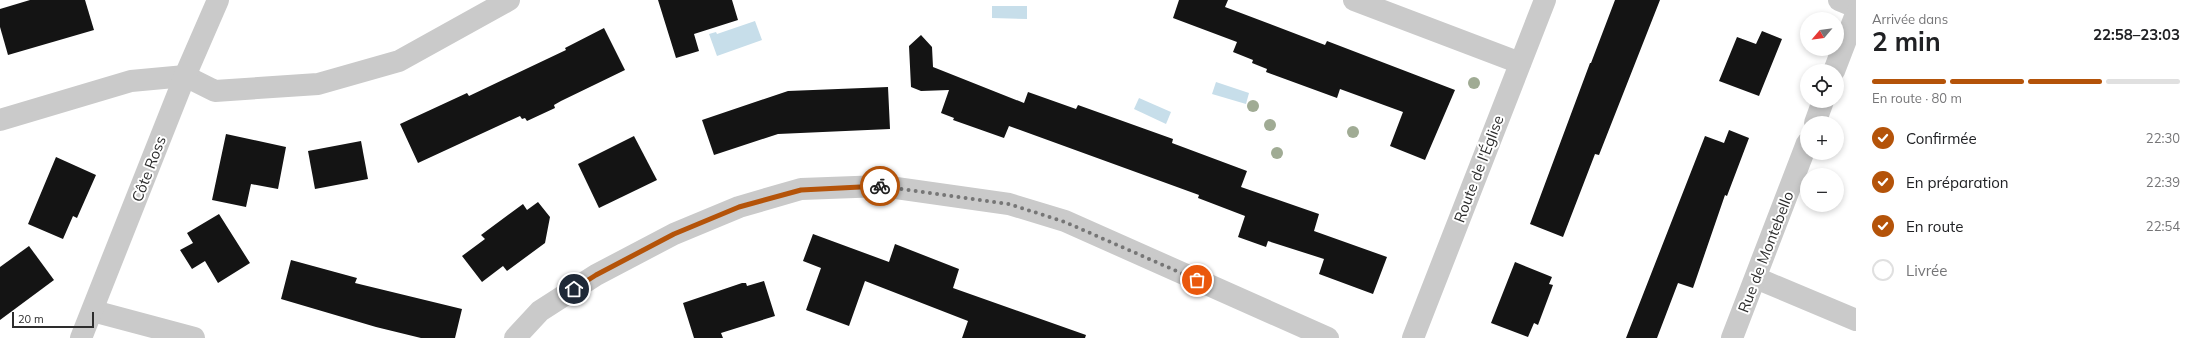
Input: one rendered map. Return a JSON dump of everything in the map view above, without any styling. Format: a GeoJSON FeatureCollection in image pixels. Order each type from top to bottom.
{"type":"FeatureCollection","features":[{"type":"Feature","properties":{"kind":"street","name":"Côte Ross"},"geometry":{"type":"LineString","coordinates":[[81,338],[185,76],[218,0]]}},
{"type":"Feature","properties":{"kind":"street"},"geometry":{"type":"LineString","coordinates":[[0,120],[131,81],[185,76],[215,91],[318,84],[399,61],[509,0]]}},
{"type":"Feature","properties":{"kind":"street"},"geometry":{"type":"LineString","coordinates":[[1354,0],[1520,63]]}},
{"type":"Feature","properties":{"kind":"street","name":"Route de l'Église"},"geometry":{"type":"LineString","coordinates":[[1413,338],[1545,0]]}},
{"type":"Feature","properties":{"kind":"street"},"geometry":{"type":"LineString","coordinates":[[1839,0],[1856,7]]}},
{"type":"Feature","properties":{"kind":"street"},"geometry":{"type":"LineString","coordinates":[[1837,64],[1856,14]]}},
{"type":"Feature","properties":{"kind":"street","name":"Rue de Montebello"},"geometry":{"type":"LineString","coordinates":[[1732,338],[1801,160]]}},
{"type":"Feature","properties":{"kind":"street"},"geometry":{"type":"LineString","coordinates":[[515,338],[540,310],[596,275],[674,234],[739,207],[801,190],[882,186],[1009,204],[1065,222],[1328,338]]}},
{"type":"Feature","properties":{"kind":"street"},"geometry":{"type":"LineString","coordinates":[[1756,278],[1856,320]]}},
{"type":"Feature","properties":{"kind":"street"},"geometry":{"type":"LineString","coordinates":[[93,311],[194,338]]}},
{"type":"Feature","properties":{"kind":"water"},"geometry":{"type":"Polygon","coordinates":[[[992,6],[1027,6],[1027,19],[992,18],[992,6]]]}},
{"type":"Feature","properties":{"kind":"water"},"geometry":{"type":"Polygon","coordinates":[[[755,21],[762,40],[717,56],[709,34],[716,32],[717,34],[755,21]]]}},
{"type":"Feature","properties":{"kind":"water"},"geometry":{"type":"Polygon","coordinates":[[[1216,82],[1249,93],[1246,104],[1212,94],[1216,82]]]}},
{"type":"Feature","properties":{"kind":"water"},"geometry":{"type":"Polygon","coordinates":[[[1139,98],[1171,112],[1166,124],[1134,109],[1139,98]]]}},
{"type":"Feature","properties":{"kind":"building"},"geometry":{"type":"Polygon","coordinates":[[[30,0],[85,0],[94,30],[8,55],[0,27],[0,9],[30,0]]]}},
{"type":"Feature","properties":{"kind":"building"},"geometry":{"type":"Polygon","coordinates":[[[658,0],[732,0],[738,20],[694,34],[699,51],[676,58],[658,0]]]}},
{"type":"Feature","properties":{"kind":"building"},"geometry":{"type":"Polygon","coordinates":[[[1179,0],[1228,0],[1225,7],[1325,45],[1327,41],[1455,90],[1425,160],[1390,146],[1403,112],[1340,89],[1337,98],[1266,72],[1267,69],[1252,63],[1253,60],[1233,52],[1237,42],[1173,18],[1179,0]]]}},
{"type":"Feature","properties":{"kind":"building"},"geometry":{"type":"Polygon","coordinates":[[[1615,0],[1660,0],[1599,155],[1595,154],[1563,237],[1530,224],[1615,0]]]}},
{"type":"Feature","properties":{"kind":"building"},"geometry":{"type":"Polygon","coordinates":[[[604,28],[625,70],[561,101],[554,105],[555,108],[527,121],[525,118],[522,119],[520,116],[418,163],[400,124],[467,93],[469,96],[566,50],[565,48],[604,28]]]}},
{"type":"Feature","properties":{"kind":"building"},"geometry":{"type":"Polygon","coordinates":[[[1762,31],[1782,39],[1759,96],[1719,81],[1737,37],[1756,44],[1762,31]]]}},
{"type":"Feature","properties":{"kind":"building"},"geometry":{"type":"Polygon","coordinates":[[[921,35],[932,47],[933,67],[1024,103],[1028,92],[1076,109],[1078,105],[1173,139],[1172,143],[1247,171],[1241,187],[1319,214],[1314,231],[1387,257],[1373,294],[1319,274],[1324,259],[1268,241],[1266,247],[1238,237],[1245,216],[1198,198],[1199,195],[1009,126],[1004,138],[953,120],[954,118],[941,113],[949,90],[921,91],[911,87],[909,46],[921,35]]]}},
{"type":"Feature","properties":{"kind":"building"},"geometry":{"type":"Polygon","coordinates":[[[888,87],[890,129],[778,134],[714,155],[702,120],[788,91],[888,87]]]}},
{"type":"Feature","properties":{"kind":"building"},"geometry":{"type":"Polygon","coordinates":[[[1729,130],[1749,138],[1727,196],[1725,195],[1693,288],[1678,283],[1657,338],[1626,338],[1705,136],[1724,143],[1729,130]]]}},
{"type":"Feature","properties":{"kind":"building"},"geometry":{"type":"Polygon","coordinates":[[[226,134],[286,147],[278,189],[251,184],[246,207],[212,200],[226,134]]]}},
{"type":"Feature","properties":{"kind":"building"},"geometry":{"type":"Polygon","coordinates":[[[634,136],[657,180],[599,208],[578,164],[634,136]]]}},
{"type":"Feature","properties":{"kind":"building"},"geometry":{"type":"Polygon","coordinates":[[[361,141],[368,179],[315,189],[308,151],[361,141]]]}},
{"type":"Feature","properties":{"kind":"building"},"geometry":{"type":"Polygon","coordinates":[[[56,157],[96,175],[77,218],[73,216],[63,239],[28,224],[56,157]]]}},
{"type":"Feature","properties":{"kind":"building"},"geometry":{"type":"Polygon","coordinates":[[[538,202],[550,217],[545,243],[507,271],[503,266],[482,282],[462,256],[485,239],[481,235],[523,204],[527,210],[538,202]]]}},
{"type":"Feature","properties":{"kind":"building"},"geometry":{"type":"Polygon","coordinates":[[[219,214],[250,263],[218,283],[205,261],[192,269],[180,250],[193,243],[187,233],[219,214]]]}},
{"type":"Feature","properties":{"kind":"building"},"geometry":{"type":"Polygon","coordinates":[[[813,234],[889,262],[895,244],[959,269],[953,288],[1086,335],[1085,338],[962,338],[968,321],[865,281],[849,326],[806,310],[821,268],[803,261],[813,234]]]}},
{"type":"Feature","properties":{"kind":"building"},"geometry":{"type":"Polygon","coordinates":[[[29,246],[54,280],[0,320],[0,267],[29,246]]]}},
{"type":"Feature","properties":{"kind":"building"},"geometry":{"type":"Polygon","coordinates":[[[291,260],[357,278],[355,283],[462,309],[455,338],[421,338],[376,327],[281,299],[291,260]]]}},
{"type":"Feature","properties":{"kind":"building"},"geometry":{"type":"Polygon","coordinates":[[[1515,262],[1552,277],[1549,284],[1553,285],[1538,325],[1534,323],[1528,337],[1491,323],[1515,262]]]}},
{"type":"Feature","properties":{"kind":"building"},"geometry":{"type":"Polygon","coordinates":[[[764,281],[775,316],[721,333],[723,338],[694,338],[683,303],[742,283],[746,283],[747,286],[764,281]]]}},
{"type":"Feature","properties":{"kind":"way so far"},"geometry":{"type":"LineString","coordinates":[[880,186],[1009,204],[1065,222],[1197,280]]}},
{"type":"Feature","properties":{"kind":"route"},"geometry":{"type":"LineString","coordinates":[[574,289],[596,275],[674,234],[739,207],[801,190],[880,186]]}}]}
